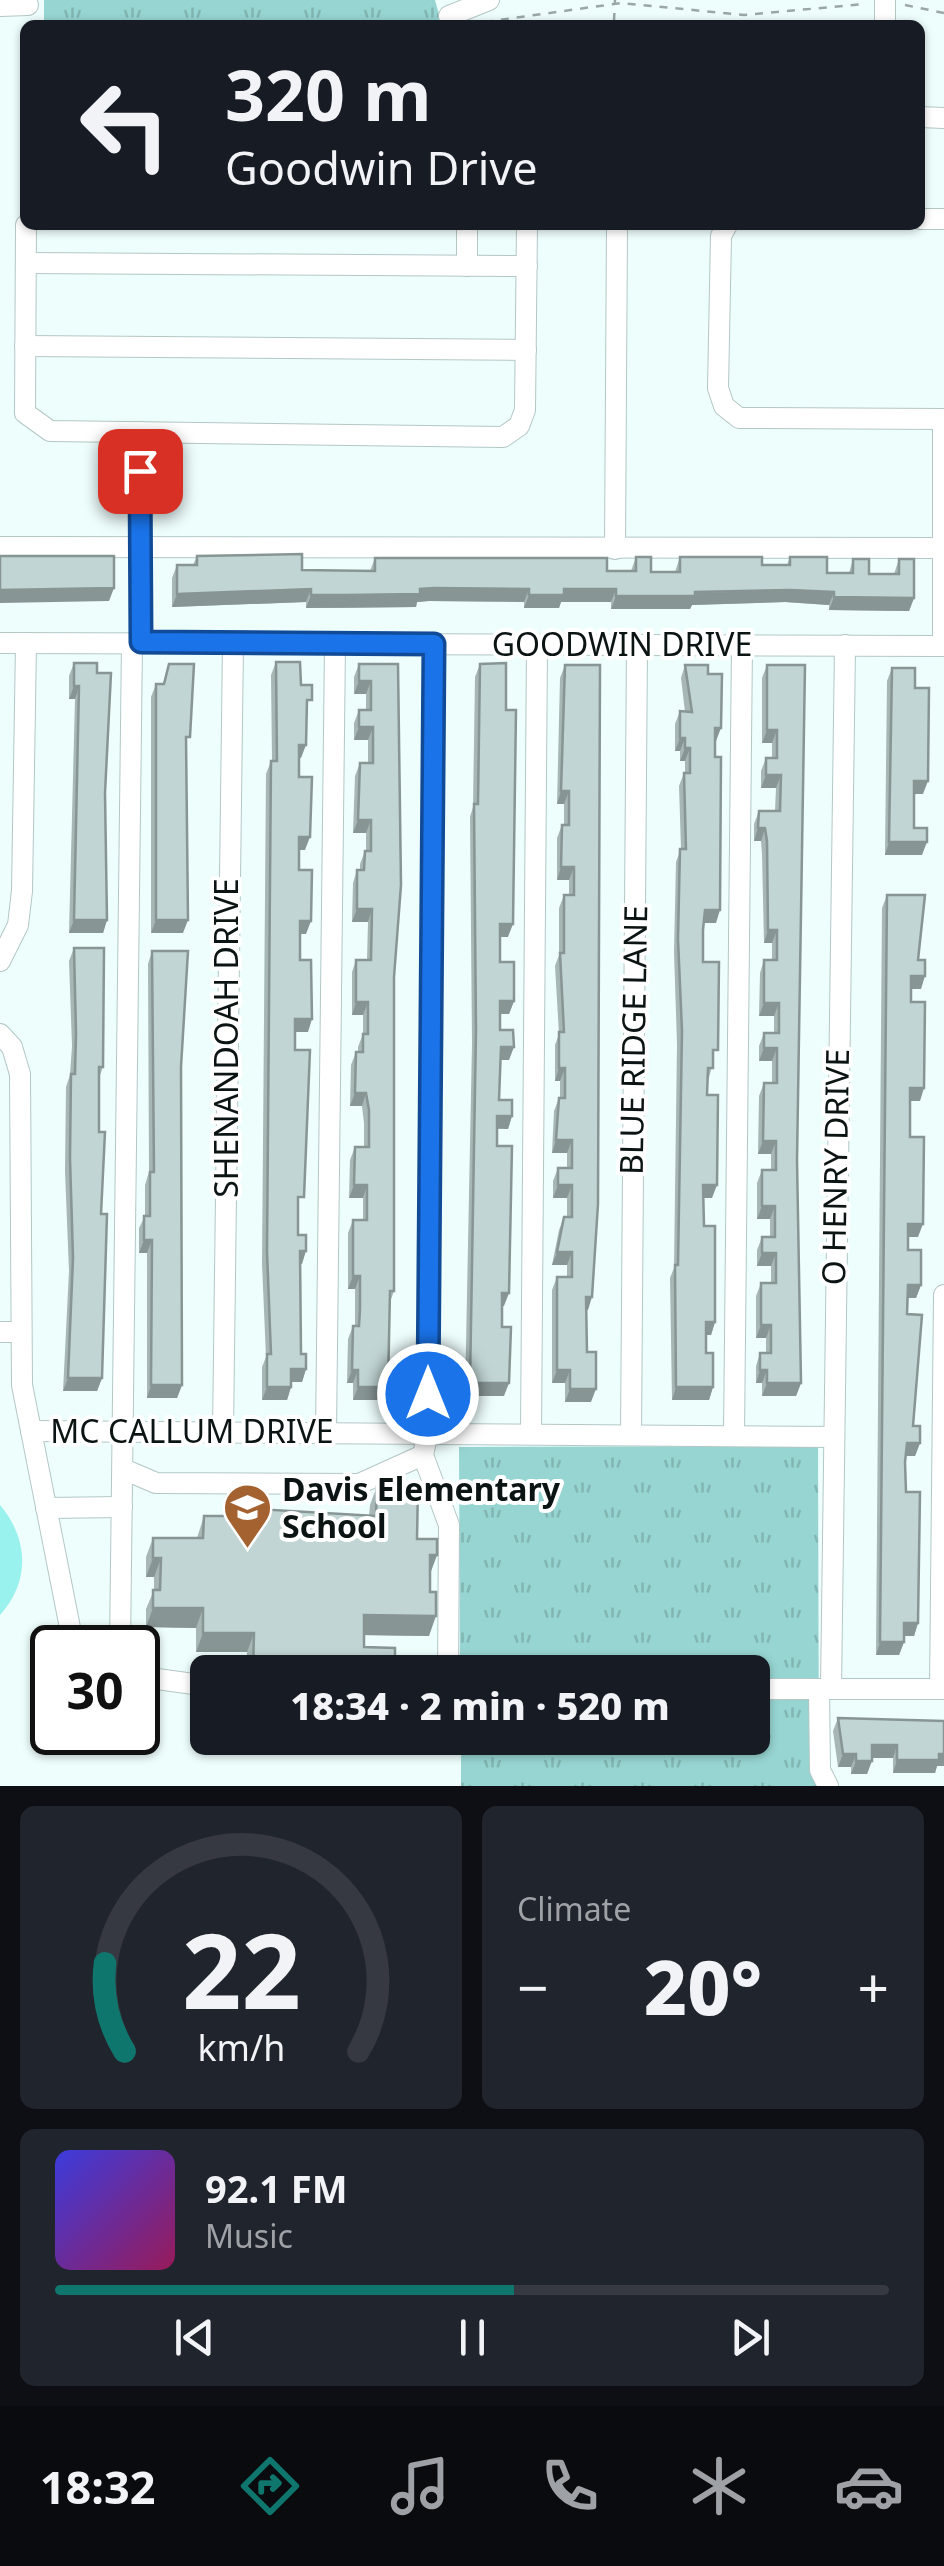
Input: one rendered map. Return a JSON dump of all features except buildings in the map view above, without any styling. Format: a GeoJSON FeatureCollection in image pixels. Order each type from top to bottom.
{"type":"FeatureCollection","features":[{"type":"Feature","properties":{"kind":"street"},"geometry":{"type":"LineString","coordinates":[[448,14],[489,0]]}},
{"type":"Feature","properties":{"kind":"street"},"geometry":{"type":"LineString","coordinates":[[0,6],[28,10]]}},
{"type":"Feature","properties":{"kind":"street"},"geometry":{"type":"LineString","coordinates":[[26,230],[25,414],[50,431],[503,437],[518,426],[525,410],[527,230]]}},
{"type":"Feature","properties":{"kind":"street"},"geometry":{"type":"LineString","coordinates":[[467,230],[467,266]]}},
{"type":"Feature","properties":{"kind":"street"},"geometry":{"type":"LineString","coordinates":[[615,548],[617,230]]}},
{"type":"Feature","properties":{"kind":"street"},"geometry":{"type":"LineString","coordinates":[[725,230],[721,236],[718,388],[724,406],[740,418],[943,419],[943,646]]}},
{"type":"Feature","properties":{"kind":"street"},"geometry":{"type":"LineString","coordinates":[[26,262],[527,266]]}},
{"type":"Feature","properties":{"kind":"street"},"geometry":{"type":"LineString","coordinates":[[26,346],[526,350]]}},
{"type":"Feature","properties":{"kind":"street"},"geometry":{"type":"LineString","coordinates":[[120,1625],[140,432]]}},
{"type":"Feature","properties":{"kind":"street"},"geometry":{"type":"LineString","coordinates":[[0,547],[943,548]]}},
{"type":"Feature","properties":{"kind":"street","name":"GOODWIN DRIVE"},"geometry":{"type":"LineString","coordinates":[[0,643],[943,646]]}},
{"type":"Feature","properties":{"kind":"street"},"geometry":{"type":"LineString","coordinates":[[0,961],[18,925],[22,891],[26,643]]}},
{"type":"Feature","properties":{"kind":"street","name":"SHENANDOAH DRIVE"},"geometry":{"type":"LineString","coordinates":[[222,1433],[232,643]]}},
{"type":"Feature","properties":{"kind":"street"},"geometry":{"type":"LineString","coordinates":[[326,1433],[336,644]]}},
{"type":"Feature","properties":{"kind":"street"},"geometry":{"type":"LineString","coordinates":[[434,644],[428,1432],[424,1455],[449,1524],[448,1655]]}},
{"type":"Feature","properties":{"kind":"street"},"geometry":{"type":"LineString","coordinates":[[530,1434],[537,645]]}},
{"type":"Feature","properties":{"kind":"street","name":"BLUE RIDGE LANE"},"geometry":{"type":"LineString","coordinates":[[632,1435],[638,645]]}},
{"type":"Feature","properties":{"kind":"street"},"geometry":{"type":"LineString","coordinates":[[734,1436],[742,646]]}},
{"type":"Feature","properties":{"kind":"street","name":"O HENRY DRIVE"},"geometry":{"type":"LineString","coordinates":[[828,1786],[820,1770],[833,1436],[845,646]]}},
{"type":"Feature","properties":{"kind":"street"},"geometry":{"type":"LineString","coordinates":[[0,1034],[12,1047],[20,1074],[10,1332],[69,1625]]}},
{"type":"Feature","properties":{"kind":"street"},"geometry":{"type":"LineString","coordinates":[[770,1684],[825,1689],[942,1689],[944,1296]]}},
{"type":"Feature","properties":{"kind":"street","name":"MC CALLUM DRIVE"},"geometry":{"type":"LineString","coordinates":[[31,1431],[833,1436]]}},
{"type":"Feature","properties":{"kind":"street"},"geometry":{"type":"LineString","coordinates":[[123,1470],[156,1483],[359,1484],[424,1455]]}},
{"type":"Feature","properties":{"kind":"street"},"geometry":{"type":"LineString","coordinates":[[46,1508],[122,1506]]}},
{"type":"Feature","properties":{"kind":"street"},"geometry":{"type":"LineString","coordinates":[[160,1679],[190,1684]]}},
{"type":"Feature","properties":{"kind":"path"},"geometry":{"type":"LineString","coordinates":[[499,20],[614,2],[744,15],[908,2],[944,14]]}},
{"type":"Feature","properties":{"kind":"green space"},"geometry":{"type":"Polygon","coordinates":[[[44,0],[435,0],[441,20],[44,20],[44,0]]]}},
{"type":"Feature","properties":{"kind":"green space"},"geometry":{"type":"Polygon","coordinates":[[[818,1446],[819,1786],[461,1786],[461,1755],[770,1755],[770,1655],[460,1655],[459,1447],[818,1446]]]}},
{"type":"Feature","properties":{"kind":"shaded area"},"geometry":{"type":"Polygon","coordinates":[[[0,1505],[16,1531],[22,1560],[17,1588],[0,1615],[0,1505]]]}},
{"type":"Feature","properties":{"kind":"place","name":"Davis Elementary School"},"geometry":{"type":"Point","coordinates":[247,1550]}},
{"type":"Feature","properties":{"kind":"route"},"geometry":{"type":"LineString","coordinates":[[140,471],[141,642],[434,644],[428,1394]]}}]}
